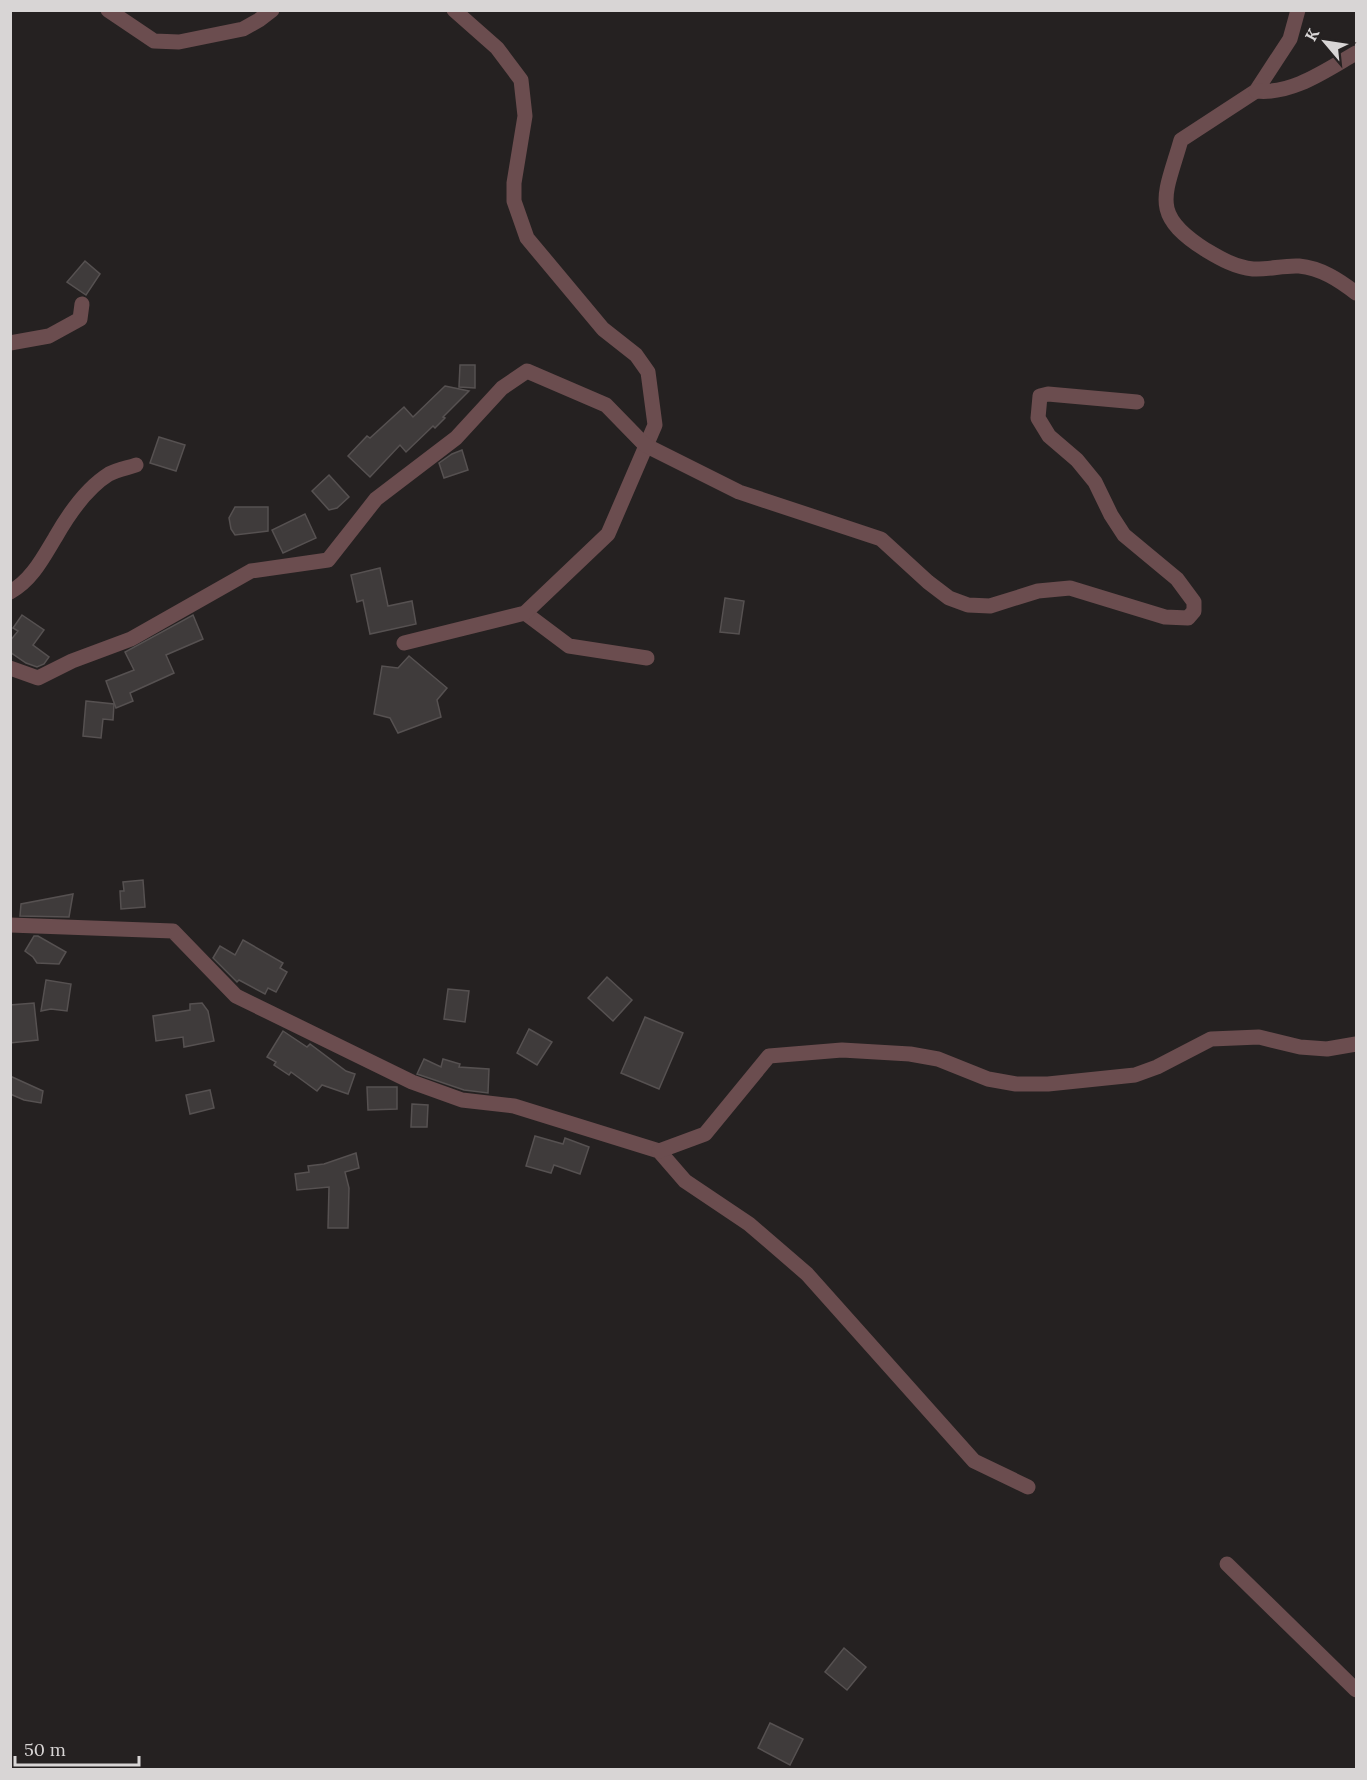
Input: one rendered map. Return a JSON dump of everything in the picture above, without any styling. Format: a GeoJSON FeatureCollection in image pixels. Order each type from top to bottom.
{"type":"FeatureCollection","features":[{"type":"Feature","properties":{"kind":"street"},"geometry":{"type":"LineString","coordinates":[[108,10],[154,41],[179,42],[243,28],[259,21],[272,10]]}},
{"type":"Feature","properties":{"kind":"street"},"geometry":{"type":"LineString","coordinates":[[404,643],[525,613],[608,534],[655,425],[648,372],[636,355],[603,329],[527,237],[514,201],[514,183],[525,116],[521,80],[497,48],[454,10]]}},
{"type":"Feature","properties":{"kind":"street"},"geometry":{"type":"LineString","coordinates":[[1298,10],[1290,39],[1256,91],[1181,140],[1167,189],[1167,212],[1172,223],[1185,237],[1228,263],[1253,269],[1299,266],[1328,273],[1356,293]]}},
{"type":"Feature","properties":{"kind":"street"},"geometry":{"type":"LineString","coordinates":[[1256,91],[1270,93],[1308,80],[1356,53]]}},
{"type":"Feature","properties":{"kind":"street"},"geometry":{"type":"LineString","coordinates":[[10,343],[50,336],[80,319],[82,304]]}},
{"type":"Feature","properties":{"kind":"street"},"geometry":{"type":"LineString","coordinates":[[10,668],[38,678],[72,661],[131,639],[251,571],[328,560],[376,499],[456,438],[502,388],[526,371],[606,405],[645,445],[739,492],[881,539],[949,598],[968,605],[990,606],[1038,591],[1070,588],[1165,616],[1188,618],[1194,611],[1194,602],[1177,579],[1124,534],[1111,515],[1095,482],[1077,459],[1049,436],[1038,418],[1040,396],[1048,394],[1137,402]]}},
{"type":"Feature","properties":{"kind":"street"},"geometry":{"type":"LineString","coordinates":[[10,592],[18,588],[40,565],[56,535],[85,493],[110,474],[136,465]]}},
{"type":"Feature","properties":{"kind":"street"},"geometry":{"type":"LineString","coordinates":[[525,613],[569,646],[647,658]]}},
{"type":"Feature","properties":{"kind":"street"},"geometry":{"type":"LineString","coordinates":[[10,925],[173,931],[236,996],[412,1082],[462,1100],[514,1106],[659,1151],[685,1181],[749,1224],[807,1274],[974,1461],[1028,1487]]}},
{"type":"Feature","properties":{"kind":"street"},"geometry":{"type":"LineString","coordinates":[[659,1151],[705,1134],[769,1056],[842,1050],[910,1054],[938,1059],[988,1079],[1016,1084],[1048,1084],[1135,1076],[1211,1039],[1259,1037],[1300,1047],[1327,1049],[1356,1044]]}},
{"type":"Feature","properties":{"kind":"street"},"geometry":{"type":"LineString","coordinates":[[1227,1564],[1356,1690]]}},
{"type":"Feature","properties":{"kind":"building"},"geometry":{"type":"Polygon","coordinates":[[[85,261],[100,274],[86,295],[67,282],[85,261]]]}},
{"type":"Feature","properties":{"kind":"building"},"geometry":{"type":"Polygon","coordinates":[[[460,365],[475,365],[475,388],[459,387],[460,365]]]}},
{"type":"Feature","properties":{"kind":"building"},"geometry":{"type":"Polygon","coordinates":[[[445,386],[469,391],[435,428],[433,426],[406,452],[400,445],[370,477],[348,456],[367,436],[370,438],[404,407],[413,417],[445,386]]]}},
{"type":"Feature","properties":{"kind":"building"},"geometry":{"type":"Polygon","coordinates":[[[159,437],[185,445],[176,471],[150,463],[159,437]]]}},
{"type":"Feature","properties":{"kind":"building"},"geometry":{"type":"Polygon","coordinates":[[[462,450],[468,470],[444,478],[439,463],[462,450]]]}},
{"type":"Feature","properties":{"kind":"building"},"geometry":{"type":"Polygon","coordinates":[[[329,475],[349,497],[337,508],[329,510],[312,491],[329,475]]]}},
{"type":"Feature","properties":{"kind":"building"},"geometry":{"type":"Polygon","coordinates":[[[235,507],[268,507],[268,531],[235,535],[229,518],[235,507]]]}},
{"type":"Feature","properties":{"kind":"building"},"geometry":{"type":"Polygon","coordinates":[[[305,514],[316,538],[283,553],[272,530],[305,514]]]}},
{"type":"Feature","properties":{"kind":"building"},"geometry":{"type":"Polygon","coordinates":[[[380,568],[388,606],[412,601],[416,624],[370,634],[363,600],[357,602],[351,575],[380,568]]]}},
{"type":"Feature","properties":{"kind":"building"},"geometry":{"type":"Polygon","coordinates":[[[725,598],[744,601],[739,634],[720,632],[725,598]]]}},
{"type":"Feature","properties":{"kind":"building"},"geometry":{"type":"Polygon","coordinates":[[[22,615],[44,630],[33,645],[49,657],[44,664],[37,667],[26,663],[10,652],[10,641],[18,631],[13,628],[22,615]]]}},
{"type":"Feature","properties":{"kind":"building"},"geometry":{"type":"Polygon","coordinates":[[[193,615],[203,639],[166,655],[174,673],[130,693],[133,701],[116,708],[106,681],[134,670],[125,652],[193,615]]]}},
{"type":"Feature","properties":{"kind":"building"},"geometry":{"type":"Polygon","coordinates":[[[409,656],[447,688],[437,700],[441,717],[398,733],[390,718],[374,714],[382,666],[398,668],[409,656]]]}},
{"type":"Feature","properties":{"kind":"building"},"geometry":{"type":"Polygon","coordinates":[[[86,701],[114,704],[113,720],[103,719],[101,738],[83,736],[86,701]]]}},
{"type":"Feature","properties":{"kind":"building"},"geometry":{"type":"Polygon","coordinates":[[[143,880],[145,907],[121,909],[120,891],[124,891],[123,882],[143,880]]]}},
{"type":"Feature","properties":{"kind":"building"},"geometry":{"type":"Polygon","coordinates":[[[73,894],[69,917],[20,916],[21,904],[73,894]]]}},
{"type":"Feature","properties":{"kind":"building"},"geometry":{"type":"Polygon","coordinates":[[[34,936],[66,952],[59,964],[37,963],[25,951],[34,936]]]}},
{"type":"Feature","properties":{"kind":"building"},"geometry":{"type":"Polygon","coordinates":[[[243,940],[283,963],[280,968],[287,972],[276,992],[268,988],[265,994],[239,980],[237,982],[213,958],[220,946],[235,955],[243,940]]]}},
{"type":"Feature","properties":{"kind":"building"},"geometry":{"type":"Polygon","coordinates":[[[607,977],[632,1000],[613,1021],[588,998],[607,977]]]}},
{"type":"Feature","properties":{"kind":"building"},"geometry":{"type":"Polygon","coordinates":[[[46,980],[71,984],[67,1011],[51,1009],[41,1011],[46,980]]]}},
{"type":"Feature","properties":{"kind":"building"},"geometry":{"type":"Polygon","coordinates":[[[448,989],[469,991],[465,1022],[444,1019],[448,989]]]}},
{"type":"Feature","properties":{"kind":"building"},"geometry":{"type":"Polygon","coordinates":[[[34,1003],[38,1040],[10,1043],[10,1005],[34,1003]]]}},
{"type":"Feature","properties":{"kind":"building"},"geometry":{"type":"Polygon","coordinates":[[[202,1003],[208,1011],[214,1041],[184,1047],[183,1037],[156,1041],[153,1016],[190,1010],[190,1004],[202,1003]]]}},
{"type":"Feature","properties":{"kind":"building"},"geometry":{"type":"Polygon","coordinates":[[[645,1017],[683,1033],[659,1089],[621,1073],[645,1017]]]}},
{"type":"Feature","properties":{"kind":"building"},"geometry":{"type":"Polygon","coordinates":[[[529,1029],[552,1042],[537,1065],[517,1053],[529,1029]]]}},
{"type":"Feature","properties":{"kind":"building"},"geometry":{"type":"Polygon","coordinates":[[[283,1031],[307,1047],[310,1044],[346,1071],[355,1074],[348,1094],[322,1085],[317,1091],[291,1072],[289,1075],[274,1065],[276,1062],[267,1057],[283,1031]]]}},
{"type":"Feature","properties":{"kind":"building"},"geometry":{"type":"Polygon","coordinates":[[[424,1059],[441,1067],[443,1059],[460,1064],[459,1067],[489,1069],[488,1093],[464,1090],[417,1074],[424,1059]]]}},
{"type":"Feature","properties":{"kind":"building"},"geometry":{"type":"Polygon","coordinates":[[[10,1076],[43,1091],[41,1103],[24,1100],[10,1094],[10,1076]]]}},
{"type":"Feature","properties":{"kind":"building"},"geometry":{"type":"Polygon","coordinates":[[[367,1087],[397,1087],[397,1109],[368,1110],[367,1087]]]}},
{"type":"Feature","properties":{"kind":"building"},"geometry":{"type":"Polygon","coordinates":[[[210,1090],[214,1108],[190,1114],[186,1095],[210,1090]]]}},
{"type":"Feature","properties":{"kind":"building"},"geometry":{"type":"Polygon","coordinates":[[[412,1104],[428,1105],[427,1127],[411,1127],[412,1104]]]}},
{"type":"Feature","properties":{"kind":"building"},"geometry":{"type":"Polygon","coordinates":[[[535,1136],[563,1144],[565,1138],[589,1147],[580,1174],[554,1165],[551,1173],[526,1166],[535,1136]]]}},
{"type":"Feature","properties":{"kind":"building"},"geometry":{"type":"Polygon","coordinates":[[[356,1153],[359,1168],[345,1172],[349,1188],[348,1228],[328,1228],[329,1187],[297,1190],[295,1174],[309,1172],[308,1166],[324,1164],[356,1153]]]}},
{"type":"Feature","properties":{"kind":"building"},"geometry":{"type":"Polygon","coordinates":[[[844,1648],[866,1667],[847,1690],[825,1672],[844,1648]]]}},
{"type":"Feature","properties":{"kind":"building"},"geometry":{"type":"Polygon","coordinates":[[[770,1723],[803,1739],[790,1765],[758,1748],[770,1723]]]}}]}
